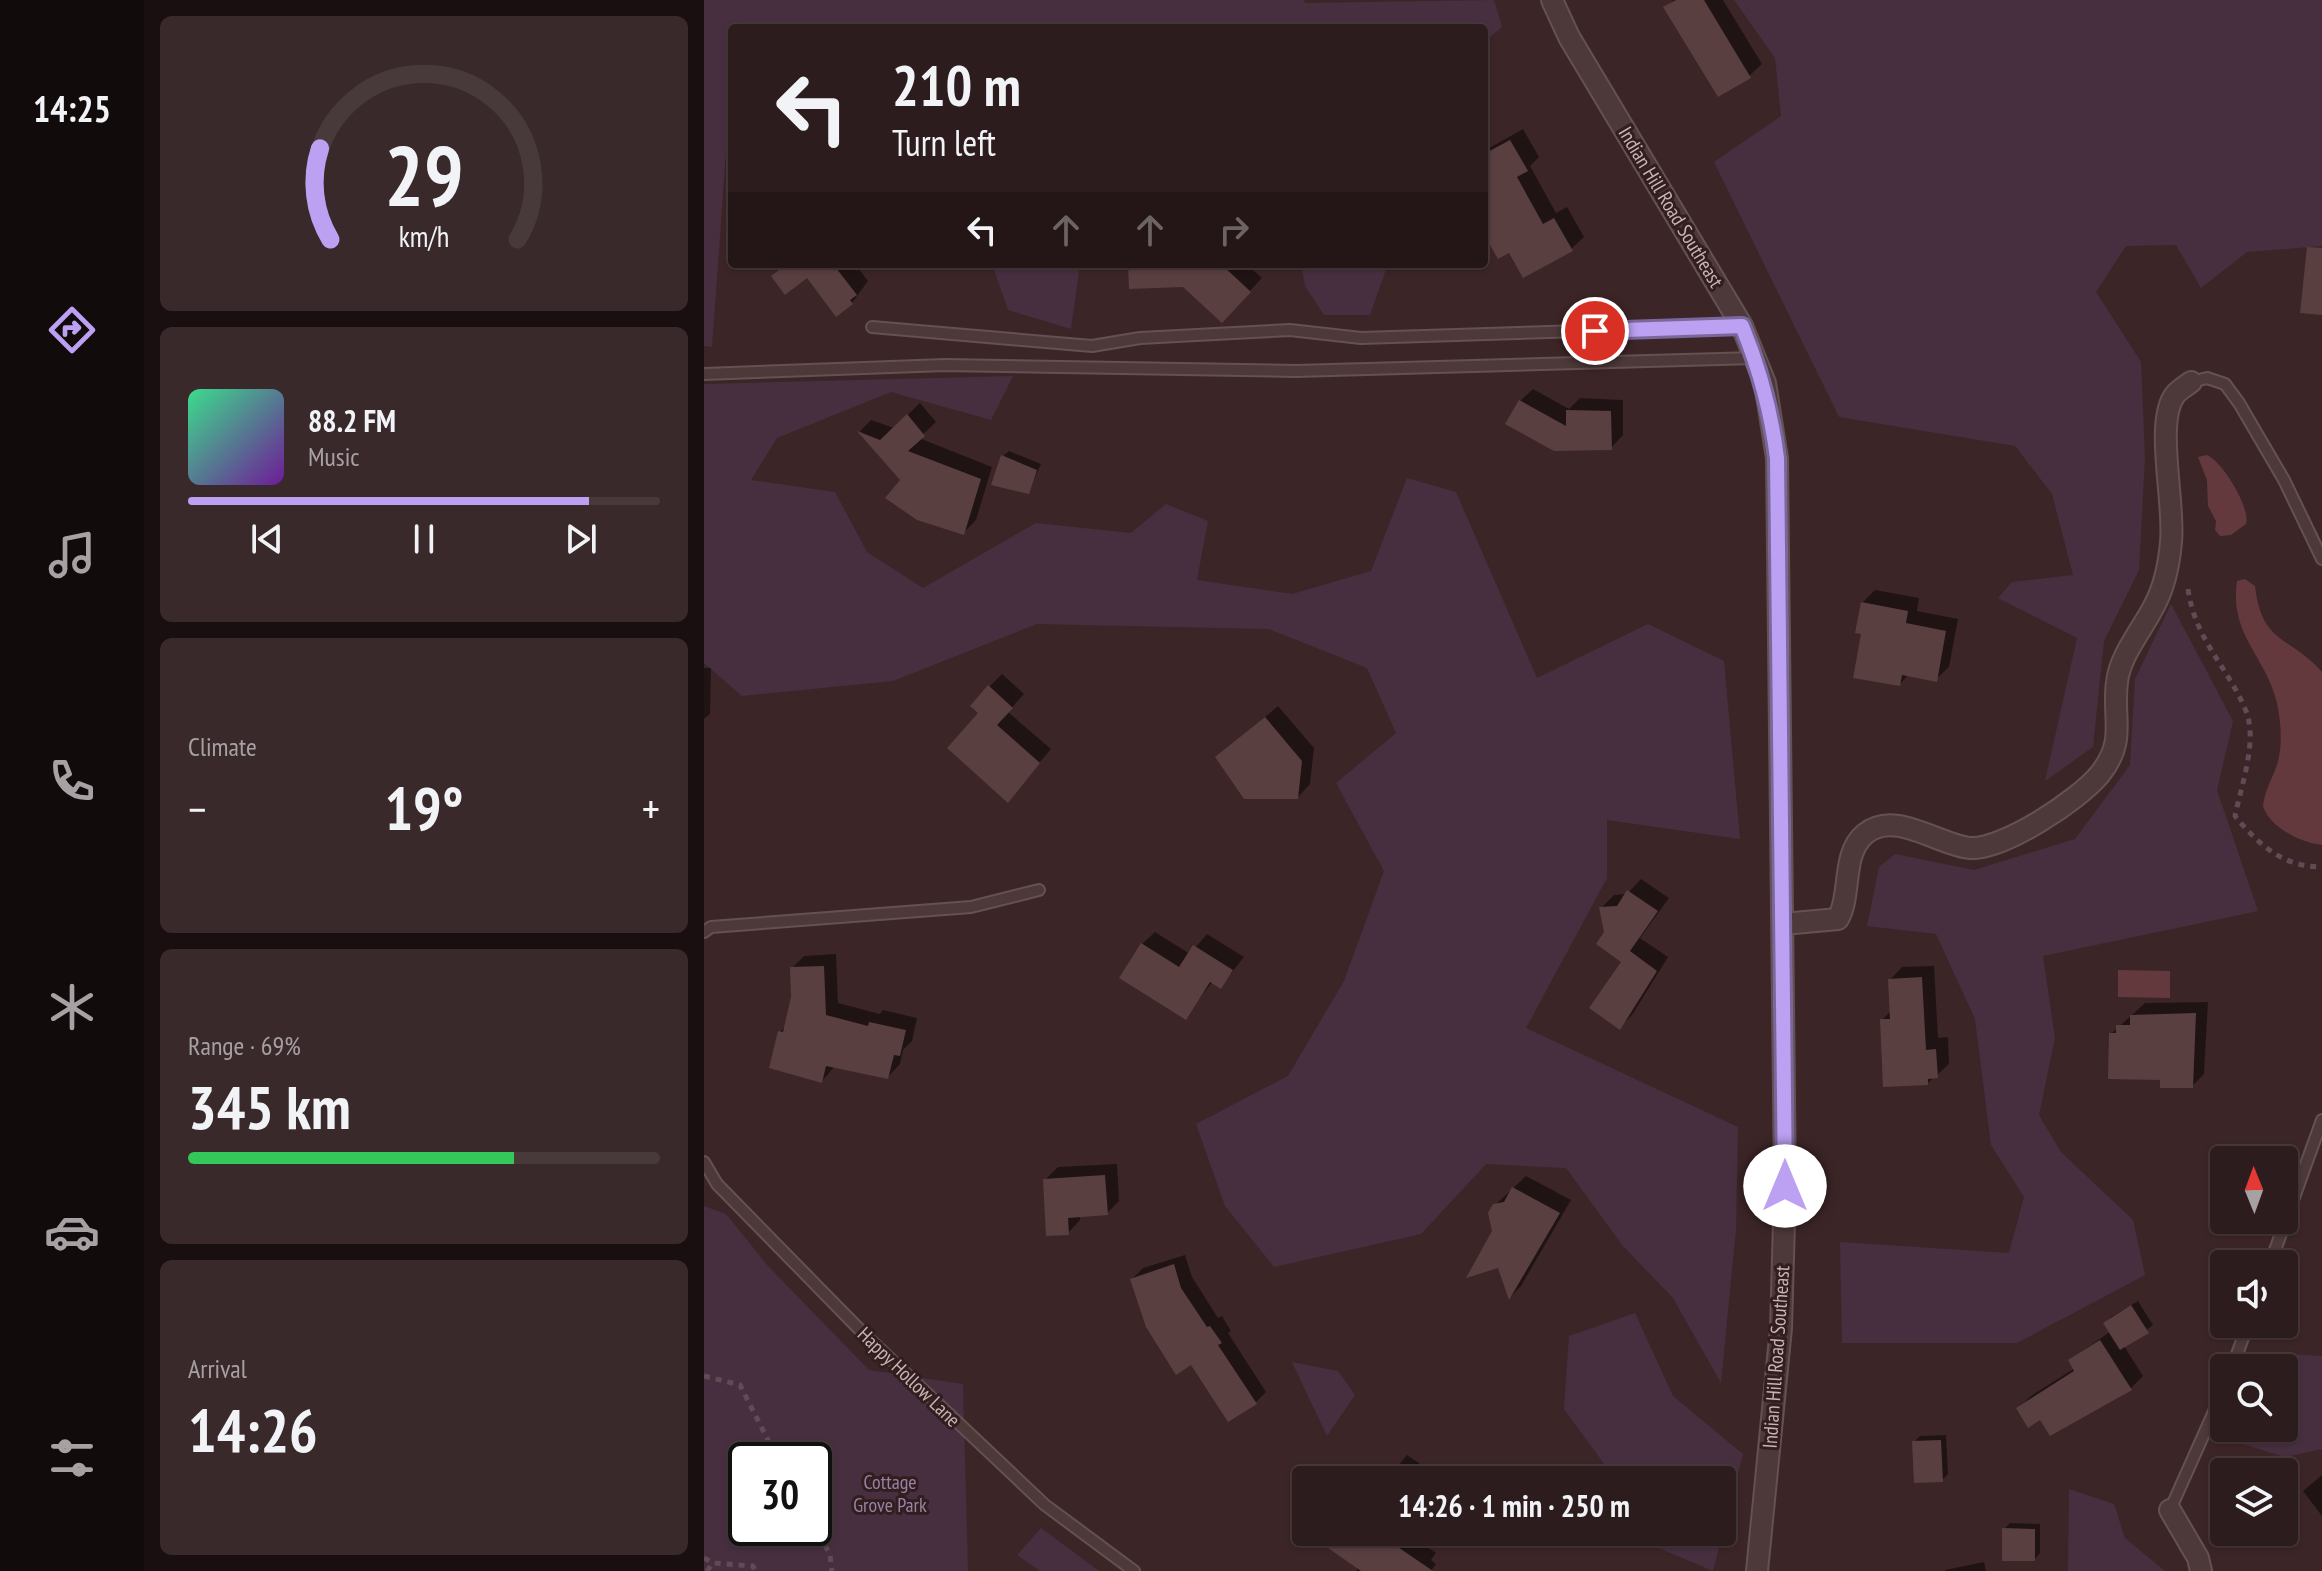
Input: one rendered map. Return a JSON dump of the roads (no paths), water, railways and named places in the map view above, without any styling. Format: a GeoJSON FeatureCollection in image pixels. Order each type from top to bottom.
{"type":"FeatureCollection","features":[{"type":"Feature","properties":{"kind":"street","name":"Indian Hill Road Southeast"},"geometry":{"type":"LineString","coordinates":[[1552,0],[1569,37],[1742,326],[1768,397],[1777,458],[1785,1186],[1781,1328],[1757,1571]]}},
{"type":"Feature","properties":{"kind":"street"},"geometry":{"type":"LineString","coordinates":[[1783,924],[1838,919],[1845,906],[1850,863],[1860,841],[1874,830],[1889,826],[1918,831],[1968,848],[1980,847],[2019,833],[2085,789],[2100,774],[2116,750],[2119,728],[2117,682],[2123,661],[2166,580],[2171,539],[2171,497],[2165,425],[2173,396],[2191,382]]}},
{"type":"Feature","properties":{"kind":"street"},"geometry":{"type":"LineString","coordinates":[[2170,1510],[2198,1558],[2201,1571]]}},
{"type":"Feature","properties":{"kind":"lane"},"geometry":{"type":"LineString","coordinates":[[872,327],[1092,346],[1140,338],[1290,330],[1361,338],[1742,326]]}},
{"type":"Feature","properties":{"kind":"lane"},"geometry":{"type":"LineString","coordinates":[[704,374],[945,365],[1296,371],[1755,358]]}},
{"type":"Feature","properties":{"kind":"lane"},"geometry":{"type":"LineString","coordinates":[[2191,382],[2207,378],[2225,384],[2284,480],[2322,559]]}},
{"type":"Feature","properties":{"kind":"lane"},"geometry":{"type":"LineString","coordinates":[[704,932],[711,927],[971,907],[1039,890]]}},
{"type":"Feature","properties":{"kind":"lane"},"geometry":{"type":"LineString","coordinates":[[2275,1250],[2322,1120]]}},
{"type":"Feature","properties":{"kind":"lane","name":"Happy Hollow Lane"},"geometry":{"type":"LineString","coordinates":[[704,1162],[717,1184],[862,1332],[1045,1505],[1134,1571]]}},
{"type":"Feature","properties":{"kind":"lane"},"geometry":{"type":"LineString","coordinates":[[704,1177],[717,1184]]}},
{"type":"Feature","properties":{"kind":"lane"},"geometry":{"type":"LineString","coordinates":[[2170,1510],[2210,1420]]}},
{"type":"Feature","properties":{"kind":"park label","name":"Cottage Grove Park"},"geometry":{"type":"Point","coordinates":[890,1494]}}]}
